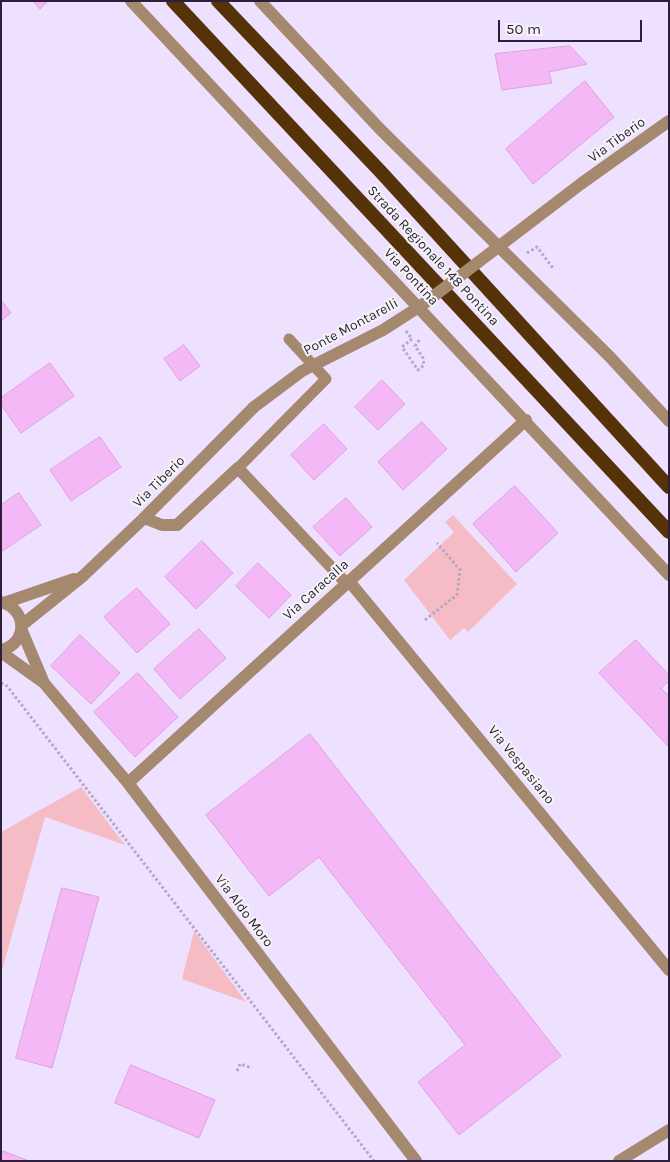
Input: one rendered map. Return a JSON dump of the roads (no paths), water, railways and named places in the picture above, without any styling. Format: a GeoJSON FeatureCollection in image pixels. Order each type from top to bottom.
{"type":"FeatureCollection","features":[{"type":"Feature","properties":{"kind":"highway","name":"Strada Regionale 148 Pontina"},"geometry":{"type":"LineString","coordinates":[[173,1],[669,532]]}},
{"type":"Feature","properties":{"kind":"highway","name":"Strada Regionale 148 Pontina"},"geometry":{"type":"LineString","coordinates":[[218,1],[380,171],[669,487]]}},
{"type":"Feature","properties":{"kind":"street","name":"Via Pontina"},"geometry":{"type":"LineString","coordinates":[[131,1],[669,574]]}},
{"type":"Feature","properties":{"kind":"street"},"geometry":{"type":"LineString","coordinates":[[260,1],[379,128],[610,357],[669,421]]}},
{"type":"Feature","properties":{"kind":"street","name":"Via Tiberio"},"geometry":{"type":"LineString","coordinates":[[582,183],[669,121]]}},
{"type":"Feature","properties":{"kind":"street","name":"Ponte Montarelli"},"geometry":{"type":"LineString","coordinates":[[254,407],[302,371],[398,321],[582,183]]}},
{"type":"Feature","properties":{"kind":"street","name":"Via Tiberio"},"geometry":{"type":"LineString","coordinates":[[22,628],[83,576],[144,518],[254,407]]}},
{"type":"Feature","properties":{"kind":"street","name":"Via Caracalla"},"geometry":{"type":"LineString","coordinates":[[128,783],[526,420]]}},
{"type":"Feature","properties":{"kind":"street"},"geometry":{"type":"LineString","coordinates":[[144,518],[162,525],[177,525],[238,468]]}},
{"type":"Feature","properties":{"kind":"street","name":"Via Vespasiano"},"geometry":{"type":"LineString","coordinates":[[238,468],[347,582],[669,970]]}},
{"type":"Feature","properties":{"kind":"street","name":"Via Tiberio"},"geometry":{"type":"LineString","coordinates":[[2,602],[83,576]]}},
{"type":"Feature","properties":{"kind":"street","name":"Via Aldo Moro"},"geometry":{"type":"LineString","coordinates":[[2,602],[17,611],[44,683]]}},
{"type":"Feature","properties":{"kind":"street","name":"Via Aldo Moro"},"geometry":{"type":"LineString","coordinates":[[22,628],[14,645],[1,651],[44,683],[128,783],[416,1161]]}},
{"type":"Feature","properties":{"kind":"street"},"geometry":{"type":"LineString","coordinates":[[619,1161],[669,1130]]}},
{"type":"Feature","properties":{"kind":"lane"},"geometry":{"type":"LineString","coordinates":[[238,468],[326,379],[289,339]]}}]}
